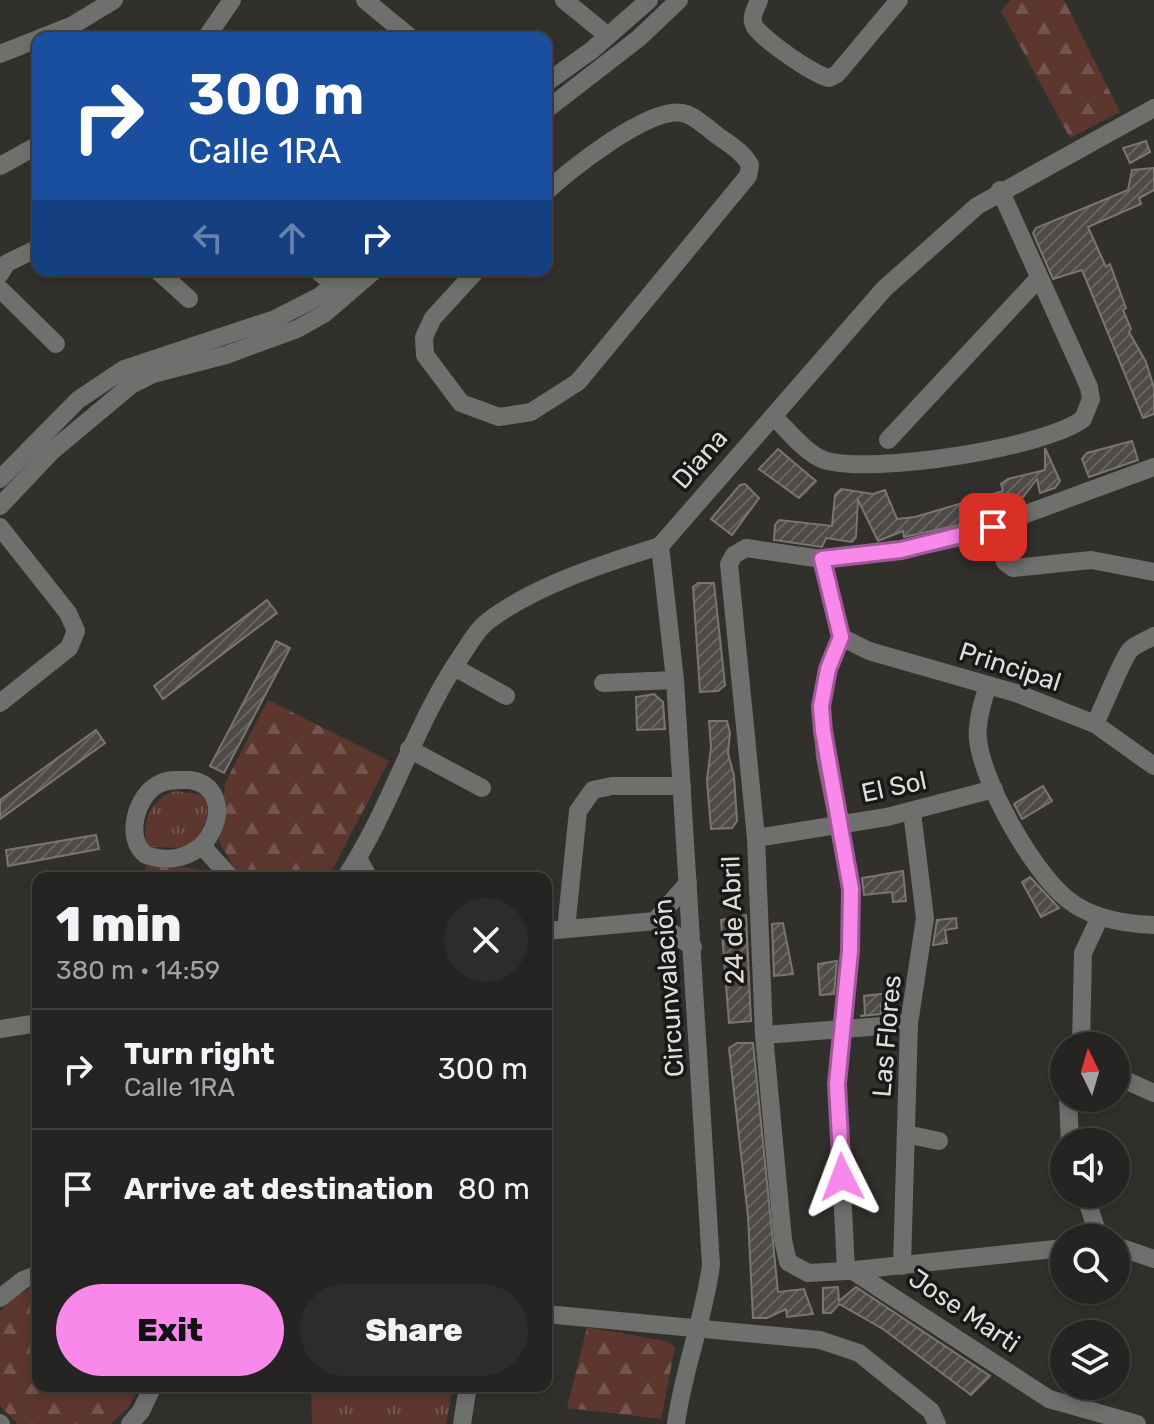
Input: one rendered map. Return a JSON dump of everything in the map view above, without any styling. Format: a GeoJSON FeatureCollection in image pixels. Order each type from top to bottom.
{"type":"FeatureCollection","features":[{"type":"Feature","properties":{"kind":"street"},"geometry":{"type":"LineString","coordinates":[[55,32],[73,25],[114,0]]}},
{"type":"Feature","properties":{"kind":"street"},"geometry":{"type":"LineString","coordinates":[[210,32],[232,0]]}},
{"type":"Feature","properties":{"kind":"street"},"geometry":{"type":"LineString","coordinates":[[365,0],[404,32]]}},
{"type":"Feature","properties":{"kind":"street"},"geometry":{"type":"LineString","coordinates":[[564,0],[608,36]]}},
{"type":"Feature","properties":{"kind":"street"},"geometry":{"type":"LineString","coordinates":[[552,78],[649,0]]}},
{"type":"Feature","properties":{"kind":"street"},"geometry":{"type":"LineString","coordinates":[[552,105],[639,38],[679,0]]}},
{"type":"Feature","properties":{"kind":"street"},"geometry":{"type":"LineString","coordinates":[[759,0],[753,24],[762,35],[829,78],[837,74],[899,0]]}},
{"type":"Feature","properties":{"kind":"street"},"geometry":{"type":"LineString","coordinates":[[0,54],[32,41]]}},
{"type":"Feature","properties":{"kind":"street","name":"Diana"},"geometry":{"type":"LineString","coordinates":[[660,546],[884,289],[1000,190],[1154,108]]}},
{"type":"Feature","properties":{"kind":"street"},"geometry":{"type":"LineString","coordinates":[[472,276],[433,318],[424,337],[425,355],[461,403],[499,417],[531,412],[578,382],[748,176],[750,165],[729,143],[690,116],[681,113],[656,115],[552,186]]}},
{"type":"Feature","properties":{"kind":"street"},"geometry":{"type":"LineString","coordinates":[[0,166],[32,148]]}},
{"type":"Feature","properties":{"kind":"street"},"geometry":{"type":"LineString","coordinates":[[773,416],[815,456],[854,463],[941,458],[1020,442],[1074,426],[1089,411],[1089,387],[1000,190]]}},
{"type":"Feature","properties":{"kind":"street"},"geometry":{"type":"LineString","coordinates":[[0,274],[7,263],[32,251]]}},
{"type":"Feature","properties":{"kind":"street"},"geometry":{"type":"LineString","coordinates":[[164,276],[189,299]]}},
{"type":"Feature","properties":{"kind":"street"},"geometry":{"type":"LineString","coordinates":[[324,276],[334,285]]}},
{"type":"Feature","properties":{"kind":"street"},"geometry":{"type":"LineString","coordinates":[[0,479],[78,400],[124,369],[275,319],[320,296],[344,276]]}},
{"type":"Feature","properties":{"kind":"street"},"geometry":{"type":"LineString","coordinates":[[0,506],[52,451],[131,385],[153,374],[226,355],[297,329],[324,314],[368,276]]}},
{"type":"Feature","properties":{"kind":"street"},"geometry":{"type":"LineString","coordinates":[[888,440],[1038,279]]}},
{"type":"Feature","properties":{"kind":"street"},"geometry":{"type":"LineString","coordinates":[[0,289],[56,344]]}},
{"type":"Feature","properties":{"kind":"street"},"geometry":{"type":"LineString","coordinates":[[1050,1250],[850,1271],[837,1084],[850,951],[851,889],[838,825],[821,706],[828,669],[841,637],[822,559],[901,550],[993,527],[1154,467]]}},
{"type":"Feature","properties":{"kind":"street"},"geometry":{"type":"LineString","coordinates":[[0,527],[68,613],[76,631],[69,648],[0,703]]}},
{"type":"Feature","properties":{"kind":"street"},"geometry":{"type":"LineString","coordinates":[[993,527],[1005,562],[1013,568],[1091,560],[1154,572]]}},
{"type":"Feature","properties":{"kind":"street"},"geometry":{"type":"LineString","coordinates":[[349,872],[409,749],[454,667],[484,624],[516,603],[617,559],[660,546]]}},
{"type":"Feature","properties":{"kind":"street","name":"Circunvalación"},"geometry":{"type":"LineString","coordinates":[[660,546],[675,680],[711,1265],[706,1301],[681,1387],[676,1424]]}},
{"type":"Feature","properties":{"kind":"street","name":"24 de Abril"},"geometry":{"type":"LineString","coordinates":[[822,559],[746,548],[734,555],[729,564],[756,838],[764,1035],[783,1240],[788,1262],[808,1273],[850,1271]]}},
{"type":"Feature","properties":{"kind":"street"},"geometry":{"type":"LineString","coordinates":[[1095,724],[1115,688],[1123,660],[1130,649],[1154,636]]}},
{"type":"Feature","properties":{"kind":"street","name":"Principal"},"geometry":{"type":"LineString","coordinates":[[841,637],[869,651],[988,685],[1095,724],[1154,766]]}},
{"type":"Feature","properties":{"kind":"street"},"geometry":{"type":"LineString","coordinates":[[454,667],[506,696]]}},
{"type":"Feature","properties":{"kind":"street"},"geometry":{"type":"LineString","coordinates":[[603,683],[675,680]]}},
{"type":"Feature","properties":{"kind":"street"},"geometry":{"type":"LineString","coordinates":[[988,685],[977,736],[983,766],[999,803],[1049,881],[1068,900],[1100,917],[1154,925]]}},
{"type":"Feature","properties":{"kind":"street"},"geometry":{"type":"LineString","coordinates":[[409,749],[482,788]]}},
{"type":"Feature","properties":{"kind":"street"},"geometry":{"type":"LineString","coordinates":[[178,780],[199,781],[211,788],[215,824],[204,848],[179,856],[152,857],[141,852],[135,825],[148,792],[160,783],[178,780]]}},
{"type":"Feature","properties":{"kind":"street"},"geometry":{"type":"LineString","coordinates":[[566,929],[578,811],[593,790],[612,786],[682,786]]}},
{"type":"Feature","properties":{"kind":"street","name":"El Sol"},"geometry":{"type":"LineString","coordinates":[[756,838],[912,812],[994,789]]}},
{"type":"Feature","properties":{"kind":"street","name":"Las Flores"},"geometry":{"type":"LineString","coordinates":[[902,1266],[909,1024],[925,918],[912,812]]}},
{"type":"Feature","properties":{"kind":"street"},"geometry":{"type":"LineString","coordinates":[[204,848],[226,872]]}},
{"type":"Feature","properties":{"kind":"street"},"geometry":{"type":"LineString","coordinates":[[358,858],[366,872]]}},
{"type":"Feature","properties":{"kind":"street"},"geometry":{"type":"LineString","coordinates":[[655,921],[688,883]]}},
{"type":"Feature","properties":{"kind":"street"},"geometry":{"type":"LineString","coordinates":[[1081,1032],[1083,953],[1100,917]]}},
{"type":"Feature","properties":{"kind":"street"},"geometry":{"type":"LineString","coordinates":[[552,930],[655,921],[693,947]]}},
{"type":"Feature","properties":{"kind":"street"},"geometry":{"type":"LineString","coordinates":[[0,1029],[32,1024]]}},
{"type":"Feature","properties":{"kind":"street"},"geometry":{"type":"LineString","coordinates":[[764,1035],[909,1024]]}},
{"type":"Feature","properties":{"kind":"street"},"geometry":{"type":"LineString","coordinates":[[1130,1082],[1154,1093]]}},
{"type":"Feature","properties":{"kind":"street"},"geometry":{"type":"LineString","coordinates":[[906,1134],[939,1141]]}},
{"type":"Feature","properties":{"kind":"street"},"geometry":{"type":"LineString","coordinates":[[1130,1251],[1154,1259]]}},
{"type":"Feature","properties":{"kind":"street","name":"Jose Marti"},"geometry":{"type":"LineString","coordinates":[[850,1271],[1049,1399],[1137,1424]]}},
{"type":"Feature","properties":{"kind":"street"},"geometry":{"type":"LineString","coordinates":[[0,1298],[32,1276]]}},
{"type":"Feature","properties":{"kind":"street"},"geometry":{"type":"LineString","coordinates":[[552,1315],[820,1340],[859,1353],[931,1411],[937,1424]]}},
{"type":"Feature","properties":{"kind":"street"},"geometry":{"type":"LineString","coordinates":[[130,1424],[150,1392]]}},
{"type":"Feature","properties":{"kind":"street"},"geometry":{"type":"LineString","coordinates":[[462,1424],[467,1392]]}},
{"type":"Feature","properties":{"kind":"green space"},"geometry":{"type":"Polygon","coordinates":[[[1011,0],[1064,0],[1120,112],[1070,138],[1001,11],[1011,0]]]}},
{"type":"Feature","properties":{"kind":"green space"},"geometry":{"type":"Polygon","coordinates":[[[268,700],[389,761],[331,872],[237,872],[219,841],[225,783],[268,700]]]}},
{"type":"Feature","properties":{"kind":"green space"},"geometry":{"type":"Polygon","coordinates":[[[175,791],[204,795],[207,818],[187,848],[149,847],[145,830],[149,813],[160,800],[175,791]]]}},
{"type":"Feature","properties":{"kind":"green space"},"geometry":{"type":"Polygon","coordinates":[[[145,865],[204,872],[147,872],[145,865]]]}},
{"type":"Feature","properties":{"kind":"green space"},"geometry":{"type":"Polygon","coordinates":[[[32,1287],[32,1392],[137,1392],[128,1408],[110,1424],[18,1424],[0,1406],[0,1312],[10,1299],[32,1287]]]}},
{"type":"Feature","properties":{"kind":"green space"},"geometry":{"type":"Polygon","coordinates":[[[587,1327],[669,1342],[675,1348],[661,1419],[567,1408],[587,1327]]]}},
{"type":"Feature","properties":{"kind":"green space"},"geometry":{"type":"Polygon","coordinates":[[[311,1392],[452,1392],[446,1424],[312,1424],[311,1392]]]}},
{"type":"Feature","properties":{"kind":"building"},"geometry":{"type":"Polygon","coordinates":[[[1146,141],[1150,152],[1130,163],[1123,148],[1146,141]]]}},
{"type":"Feature","properties":{"kind":"building"},"geometry":{"type":"Polygon","coordinates":[[[1154,168],[1154,190],[1139,198],[1141,204],[1088,227],[1106,267],[1110,264],[1126,308],[1123,310],[1131,329],[1129,332],[1146,362],[1154,388],[1154,414],[1143,418],[1082,270],[1053,279],[1033,233],[1036,228],[1128,190],[1132,170],[1154,168]]]}},
{"type":"Feature","properties":{"kind":"building"},"geometry":{"type":"Polygon","coordinates":[[[1132,441],[1138,460],[1089,477],[1082,459],[1087,453],[1132,441]]]}},
{"type":"Feature","properties":{"kind":"building"},"geometry":{"type":"Polygon","coordinates":[[[1045,448],[1060,481],[1055,488],[1040,493],[1037,479],[1023,497],[1003,504],[1005,509],[963,524],[904,537],[903,531],[878,541],[858,500],[856,537],[852,542],[826,538],[822,547],[774,540],[775,525],[779,520],[832,526],[835,495],[841,489],[873,494],[885,490],[897,519],[915,517],[1003,491],[1001,484],[1008,479],[1045,470],[1045,448]]]}},
{"type":"Feature","properties":{"kind":"building"},"geometry":{"type":"Polygon","coordinates":[[[778,449],[816,481],[799,498],[759,469],[778,449]]]}},
{"type":"Feature","properties":{"kind":"building"},"geometry":{"type":"Polygon","coordinates":[[[745,484],[759,498],[732,535],[711,519],[740,485],[745,484]]]}},
{"type":"Feature","properties":{"kind":"building"},"geometry":{"type":"Polygon","coordinates":[[[698,583],[714,583],[725,685],[718,691],[700,692],[693,587],[698,583]]]}},
{"type":"Feature","properties":{"kind":"building"},"geometry":{"type":"Polygon","coordinates":[[[267,600],[277,613],[163,699],[154,686],[267,600]]]}},
{"type":"Feature","properties":{"kind":"building"},"geometry":{"type":"Polygon","coordinates":[[[276,641],[290,648],[224,773],[210,766],[276,641]]]}},
{"type":"Feature","properties":{"kind":"building"},"geometry":{"type":"Polygon","coordinates":[[[654,694],[663,702],[665,729],[637,730],[636,697],[654,694]]]}},
{"type":"Feature","properties":{"kind":"building"},"geometry":{"type":"Polygon","coordinates":[[[709,721],[727,721],[730,733],[728,753],[734,776],[737,821],[732,828],[711,829],[707,780],[711,747],[709,721]]]}},
{"type":"Feature","properties":{"kind":"building"},"geometry":{"type":"Polygon","coordinates":[[[96,730],[105,743],[0,819],[0,800],[96,730]]]}},
{"type":"Feature","properties":{"kind":"building"},"geometry":{"type":"Polygon","coordinates":[[[1043,786],[1052,801],[1022,819],[1014,804],[1043,786]]]}},
{"type":"Feature","properties":{"kind":"building"},"geometry":{"type":"Polygon","coordinates":[[[96,835],[99,849],[8,866],[6,850],[96,835]]]}},
{"type":"Feature","properties":{"kind":"building"},"geometry":{"type":"Polygon","coordinates":[[[903,871],[906,901],[893,902],[892,892],[864,895],[862,878],[903,871]]]}},
{"type":"Feature","properties":{"kind":"building"},"geometry":{"type":"Polygon","coordinates":[[[1030,877],[1059,908],[1041,917],[1022,882],[1030,877]]]}},
{"type":"Feature","properties":{"kind":"building"},"geometry":{"type":"Polygon","coordinates":[[[746,915],[751,1021],[729,1023],[721,920],[746,915]]]}},
{"type":"Feature","properties":{"kind":"building"},"geometry":{"type":"Polygon","coordinates":[[[956,918],[957,928],[945,930],[947,943],[933,945],[937,920],[956,918]]]}},
{"type":"Feature","properties":{"kind":"building"},"geometry":{"type":"Polygon","coordinates":[[[783,923],[793,974],[774,976],[772,924],[783,923]]]}},
{"type":"Feature","properties":{"kind":"building"},"geometry":{"type":"Polygon","coordinates":[[[837,961],[834,994],[820,995],[818,964],[837,961]]]}},
{"type":"Feature","properties":{"kind":"building"},"geometry":{"type":"Polygon","coordinates":[[[889,993],[890,1005],[881,1006],[881,1014],[860,1016],[865,1015],[864,996],[889,993]]]}},
{"type":"Feature","properties":{"kind":"building"},"geometry":{"type":"Polygon","coordinates":[[[737,1043],[753,1043],[778,1292],[804,1289],[813,1314],[787,1317],[786,1309],[767,1318],[753,1318],[748,1216],[729,1048],[737,1043]]]}},
{"type":"Feature","properties":{"kind":"building"},"geometry":{"type":"Polygon","coordinates":[[[838,1287],[839,1301],[856,1287],[990,1376],[971,1395],[883,1329],[839,1304],[831,1313],[823,1313],[823,1288],[838,1287]]]}},
{"type":"Feature","properties":{"kind":"route"},"geometry":{"type":"LineString","coordinates":[[842,1177],[837,1084],[850,951],[851,889],[825,757],[821,706],[828,669],[841,637],[822,559],[901,550],[993,527]]}}]}
